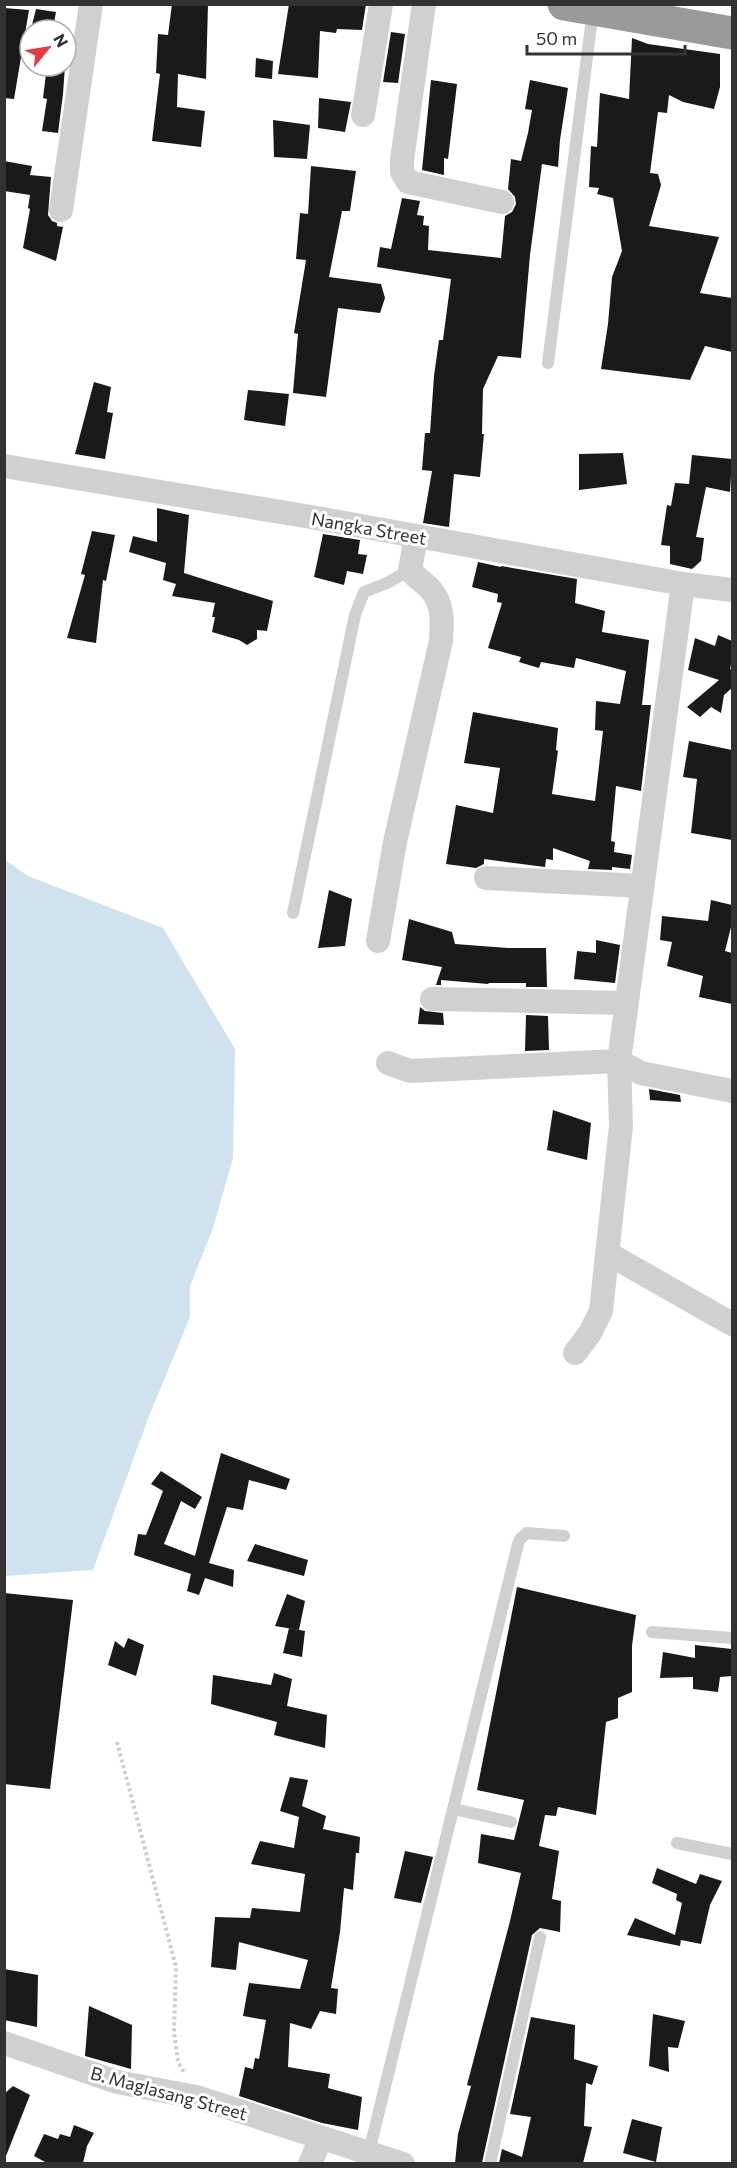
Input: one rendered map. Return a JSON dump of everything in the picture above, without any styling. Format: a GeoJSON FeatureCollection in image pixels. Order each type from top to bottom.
{"type":"FeatureCollection","features":[{"type":"Feature","properties":{"kind":"highway"},"geometry":{"type":"LineString","coordinates":[[579,7],[732,33]]}},
{"type":"Feature","properties":{"kind":"street"},"geometry":{"type":"LineString","coordinates":[[61,210],[91,4]]}},
{"type":"Feature","properties":{"kind":"street"},"geometry":{"type":"LineString","coordinates":[[363,115],[381,4]]}},
{"type":"Feature","properties":{"kind":"street"},"geometry":{"type":"LineString","coordinates":[[424,4],[402,172],[408,182],[502,202]]}},
{"type":"Feature","properties":{"kind":"street","name":"Nangka Street"},"geometry":{"type":"LineString","coordinates":[[4,466],[732,591]]}},
{"type":"Feature","properties":{"kind":"street"},"geometry":{"type":"LineString","coordinates":[[378,940],[395,842],[441,641],[442,618],[439,602],[410,570],[416,537]]}},
{"type":"Feature","properties":{"kind":"street"},"geometry":{"type":"LineString","coordinates":[[575,1353],[590,1333],[601,1311],[621,1126],[619,1061],[684,584]]}},
{"type":"Feature","properties":{"kind":"street"},"geometry":{"type":"LineString","coordinates":[[486,878],[642,886]]}},
{"type":"Feature","properties":{"kind":"street"},"geometry":{"type":"LineString","coordinates":[[432,999],[626,1003]]}},
{"type":"Feature","properties":{"kind":"street"},"geometry":{"type":"LineString","coordinates":[[388,1063],[410,1071],[619,1061],[641,1073],[732,1091]]}},
{"type":"Feature","properties":{"kind":"street"},"geometry":{"type":"LineString","coordinates":[[607,1253],[732,1324]]}},
{"type":"Feature","properties":{"kind":"street","name":"B. Maglasang Street"},"geometry":{"type":"LineString","coordinates":[[4,2043],[117,2082],[196,2097],[403,2163]]}},
{"type":"Feature","properties":{"kind":"street"},"geometry":{"type":"LineString","coordinates":[[310,2163],[321,2138]]}},
{"type":"Feature","properties":{"kind":"lane"},"geometry":{"type":"LineString","coordinates":[[548,363],[579,7]]}},
{"type":"Feature","properties":{"kind":"lane"},"geometry":{"type":"LineString","coordinates":[[293,913],[360,597],[369,589],[387,583],[410,570]]}},
{"type":"Feature","properties":{"kind":"lane"},"geometry":{"type":"LineString","coordinates":[[369,2152],[520,1539],[527,1533],[564,1536]]}},
{"type":"Feature","properties":{"kind":"lane"},"geometry":{"type":"LineString","coordinates":[[652,1632],[732,1638]]}},
{"type":"Feature","properties":{"kind":"lane"},"geometry":{"type":"LineString","coordinates":[[454,1809],[511,1822]]}},
{"type":"Feature","properties":{"kind":"lane"},"geometry":{"type":"LineString","coordinates":[[677,1843],[732,1854]]}},
{"type":"Feature","properties":{"kind":"lane"},"geometry":{"type":"LineString","coordinates":[[490,2163],[540,1937]]}},
{"type":"Feature","properties":{"kind":"path"},"geometry":{"type":"LineString","coordinates":[[117,1742],[176,1967],[174,2032],[178,2062],[196,2097]]}},
{"type":"Feature","properties":{"kind":"water"},"geometry":{"type":"Polygon","coordinates":[[[5,860],[28,876],[163,928],[235,1049],[233,1158],[213,1228],[190,1286],[190,1317],[149,1416],[93,1570],[5,1576],[5,860]]]}},
{"type":"Feature","properties":{"kind":"building"},"geometry":{"type":"Polygon","coordinates":[[[172,4],[208,4],[206,79],[178,74],[177,107],[205,111],[201,147],[152,141],[160,74],[156,73],[158,34],[168,35],[172,4]]]}},
{"type":"Feature","properties":{"kind":"building"},"geometry":{"type":"Polygon","coordinates":[[[289,4],[366,4],[362,30],[337,29],[336,33],[320,31],[318,78],[278,74],[289,4]]]}},
{"type":"Feature","properties":{"kind":"building"},"geometry":{"type":"Polygon","coordinates":[[[4,8],[29,10],[28,18],[18,18],[18,75],[14,99],[4,98],[4,8]]]}},
{"type":"Feature","properties":{"kind":"building"},"geometry":{"type":"Polygon","coordinates":[[[36,9],[56,12],[55,18],[34,18],[36,9]]]}},
{"type":"Feature","properties":{"kind":"building"},"geometry":{"type":"Polygon","coordinates":[[[391,32],[405,34],[398,83],[383,82],[391,32]]]}},
{"type":"Feature","properties":{"kind":"building"},"geometry":{"type":"Polygon","coordinates":[[[632,38],[648,44],[720,54],[720,87],[714,109],[683,102],[669,95],[667,113],[658,112],[650,173],[658,174],[661,185],[649,226],[719,237],[700,293],[732,298],[732,352],[705,346],[690,380],[601,369],[612,277],[622,251],[613,198],[597,194],[599,188],[589,187],[591,146],[597,147],[600,93],[629,99],[632,38]]]}},
{"type":"Feature","properties":{"kind":"building"},"geometry":{"type":"Polygon","coordinates":[[[256,58],[273,61],[272,79],[255,77],[256,58]]]}},
{"type":"Feature","properties":{"kind":"building"},"geometry":{"type":"Polygon","coordinates":[[[46,78],[64,78],[58,133],[42,131],[47,99],[43,98],[46,78]]]}},
{"type":"Feature","properties":{"kind":"building"},"geometry":{"type":"Polygon","coordinates":[[[431,80],[457,84],[448,159],[444,158],[444,175],[422,170],[431,80]]]}},
{"type":"Feature","properties":{"kind":"building"},"geometry":{"type":"Polygon","coordinates":[[[530,80],[568,88],[558,167],[542,164],[530,255],[521,358],[498,356],[483,389],[482,434],[484,434],[480,477],[454,474],[449,527],[423,523],[432,471],[422,470],[425,433],[430,433],[434,376],[439,340],[443,340],[451,279],[377,267],[380,247],[391,249],[402,198],[420,201],[417,215],[424,216],[423,225],[429,226],[428,250],[501,258],[505,216],[512,212],[516,204],[515,197],[508,189],[511,159],[521,161],[532,110],[525,109],[530,80]]]}},
{"type":"Feature","properties":{"kind":"building"},"geometry":{"type":"Polygon","coordinates":[[[319,98],[351,102],[345,132],[318,128],[319,98]]]}},
{"type":"Feature","properties":{"kind":"building"},"geometry":{"type":"Polygon","coordinates":[[[273,120],[310,125],[307,159],[274,157],[273,120]]]}},
{"type":"Feature","properties":{"kind":"building"},"geometry":{"type":"Polygon","coordinates":[[[4,161],[32,166],[30,175],[51,177],[48,215],[52,221],[57,223],[57,226],[63,227],[56,261],[23,248],[30,209],[28,208],[30,195],[4,191],[4,161]]]}},
{"type":"Feature","properties":{"kind":"building"},"geometry":{"type":"Polygon","coordinates":[[[311,166],[356,171],[350,211],[342,211],[329,277],[381,284],[385,298],[380,313],[338,308],[326,397],[293,393],[298,334],[294,333],[306,260],[296,259],[300,213],[308,214],[311,166]]]}},
{"type":"Feature","properties":{"kind":"building"},"geometry":{"type":"Polygon","coordinates":[[[94,382],[111,387],[107,412],[113,413],[105,459],[75,454],[94,382]]]}},
{"type":"Feature","properties":{"kind":"building"},"geometry":{"type":"Polygon","coordinates":[[[248,390],[289,394],[285,426],[244,420],[248,390]]]}},
{"type":"Feature","properties":{"kind":"building"},"geometry":{"type":"Polygon","coordinates":[[[623,453],[627,484],[579,490],[579,454],[623,453]]]}},
{"type":"Feature","properties":{"kind":"building"},"geometry":{"type":"Polygon","coordinates":[[[692,455],[732,459],[730,492],[706,487],[696,537],[704,538],[701,561],[692,569],[670,564],[670,546],[661,545],[667,505],[671,506],[675,483],[689,484],[692,455]]]}},
{"type":"Feature","properties":{"kind":"building"},"geometry":{"type":"Polygon","coordinates":[[[157,508],[189,515],[184,573],[273,601],[267,631],[257,630],[257,639],[247,645],[239,640],[212,632],[215,603],[172,596],[176,584],[163,580],[166,563],[129,552],[133,536],[157,542],[157,508]]]}},
{"type":"Feature","properties":{"kind":"building"},"geometry":{"type":"Polygon","coordinates":[[[92,531],[115,535],[106,581],[103,580],[96,643],[67,638],[85,575],[81,574],[92,531]]]}},
{"type":"Feature","properties":{"kind":"building"},"geometry":{"type":"Polygon","coordinates":[[[323,534],[360,540],[358,554],[367,555],[363,574],[347,571],[344,585],[314,577],[323,534]]]}},
{"type":"Feature","properties":{"kind":"building"},"geometry":{"type":"Polygon","coordinates":[[[478,562],[577,579],[575,603],[605,611],[602,632],[649,640],[642,705],[651,705],[641,791],[616,786],[611,841],[615,842],[614,852],[632,855],[630,869],[612,867],[612,870],[588,869],[590,861],[553,848],[553,860],[546,859],[545,867],[484,859],[484,864],[476,868],[446,864],[456,805],[493,813],[500,768],[464,763],[473,712],[558,728],[556,750],[558,751],[552,794],[595,801],[603,731],[595,730],[596,701],[620,704],[626,671],[576,658],[574,668],[541,662],[539,668],[519,662],[521,657],[488,648],[502,603],[497,602],[498,594],[472,587],[478,562]]]}},
{"type":"Feature","properties":{"kind":"building"},"geometry":{"type":"Polygon","coordinates":[[[718,635],[732,641],[730,670],[732,668],[732,688],[724,695],[721,713],[711,707],[700,717],[687,707],[719,680],[688,670],[695,638],[715,646],[718,635]]]}},
{"type":"Feature","properties":{"kind":"building"},"geometry":{"type":"Polygon","coordinates":[[[689,741],[732,750],[732,840],[691,833],[697,779],[683,777],[689,741]]]}},
{"type":"Feature","properties":{"kind":"building"},"geometry":{"type":"Polygon","coordinates":[[[329,890],[352,899],[345,946],[318,948],[329,890]]]}},
{"type":"Feature","properties":{"kind":"building"},"geometry":{"type":"Polygon","coordinates":[[[711,900],[732,905],[732,923],[725,951],[732,953],[732,1004],[699,997],[703,976],[667,966],[672,942],[660,940],[662,916],[708,921],[711,900]]]}},
{"type":"Feature","properties":{"kind":"building"},"geometry":{"type":"Polygon","coordinates":[[[409,919],[452,932],[455,944],[546,948],[547,987],[526,987],[526,983],[488,984],[441,980],[441,985],[436,985],[442,967],[402,960],[409,919]]]}},
{"type":"Feature","properties":{"kind":"building"},"geometry":{"type":"Polygon","coordinates":[[[596,940],[620,945],[615,983],[574,979],[577,951],[596,953],[596,940]]]}},
{"type":"Feature","properties":{"kind":"building"},"geometry":{"type":"Polygon","coordinates":[[[420,1007],[425,1011],[443,1013],[444,1025],[418,1024],[420,1007]]]}},
{"type":"Feature","properties":{"kind":"building"},"geometry":{"type":"Polygon","coordinates":[[[526,1015],[548,1016],[549,1050],[525,1051],[526,1015]]]}},
{"type":"Feature","properties":{"kind":"building"},"geometry":{"type":"Polygon","coordinates":[[[649,1089],[680,1095],[681,1102],[650,1100],[649,1089]]]}},
{"type":"Feature","properties":{"kind":"building"},"geometry":{"type":"Polygon","coordinates":[[[553,1110],[591,1123],[587,1160],[547,1150],[553,1110]]]}},
{"type":"Feature","properties":{"kind":"building"},"geometry":{"type":"Polygon","coordinates":[[[221,1453],[290,1479],[286,1490],[249,1480],[243,1510],[227,1507],[209,1563],[234,1570],[233,1587],[205,1578],[199,1595],[187,1591],[191,1574],[134,1555],[138,1534],[146,1535],[163,1491],[151,1484],[161,1471],[202,1497],[195,1509],[181,1501],[164,1544],[195,1556],[221,1453]]]}},
{"type":"Feature","properties":{"kind":"building"},"geometry":{"type":"Polygon","coordinates":[[[255,1544],[308,1560],[304,1576],[247,1561],[255,1544]]]}},
{"type":"Feature","properties":{"kind":"building"},"geometry":{"type":"Polygon","coordinates":[[[517,1587],[636,1615],[632,1646],[632,1692],[618,1698],[618,1718],[606,1722],[596,1815],[558,1807],[556,1816],[545,1815],[539,1846],[559,1851],[552,1899],[561,1901],[560,1932],[540,1928],[532,1935],[482,2163],[455,2163],[458,2134],[471,2086],[467,2085],[521,1873],[478,1863],[481,1834],[514,1840],[524,1800],[477,1790],[517,1587]]]}},
{"type":"Feature","properties":{"kind":"building"},"geometry":{"type":"Polygon","coordinates":[[[4,1593],[73,1600],[50,1789],[4,1784],[4,1593]]]}},
{"type":"Feature","properties":{"kind":"building"},"geometry":{"type":"Polygon","coordinates":[[[287,1594],[305,1601],[299,1630],[275,1626],[287,1594]]]}},
{"type":"Feature","properties":{"kind":"building"},"geometry":{"type":"Polygon","coordinates":[[[289,1628],[305,1631],[302,1657],[283,1653],[289,1628]]]}},
{"type":"Feature","properties":{"kind":"building"},"geometry":{"type":"Polygon","coordinates":[[[128,1638],[144,1645],[136,1676],[108,1665],[115,1641],[124,1648],[128,1638]]]}},
{"type":"Feature","properties":{"kind":"building"},"geometry":{"type":"Polygon","coordinates":[[[695,1645],[732,1649],[732,1676],[720,1677],[718,1692],[693,1689],[693,1677],[660,1678],[663,1652],[695,1658],[695,1645]]]}},
{"type":"Feature","properties":{"kind":"building"},"geometry":{"type":"Polygon","coordinates":[[[274,1673],[292,1679],[287,1706],[327,1715],[325,1748],[274,1735],[277,1722],[211,1704],[213,1675],[271,1685],[274,1673]]]}},
{"type":"Feature","properties":{"kind":"building"},"geometry":{"type":"Polygon","coordinates":[[[290,1777],[308,1780],[302,1806],[326,1816],[323,1829],[360,1837],[359,1853],[356,1853],[353,1890],[344,1888],[331,1988],[338,1989],[336,2014],[320,2011],[311,2029],[290,2023],[288,2067],[330,2074],[328,2088],[362,2097],[358,2130],[322,2123],[239,2096],[245,2067],[253,2069],[255,2058],[259,2059],[266,2020],[243,2016],[249,1983],[300,1989],[308,1960],[239,1942],[236,1970],[211,1967],[215,1917],[250,1918],[252,1908],[300,1912],[305,1874],[251,1864],[260,1841],[294,1848],[299,1817],[280,1811],[290,1777]]]}},
{"type":"Feature","properties":{"kind":"building"},"geometry":{"type":"Polygon","coordinates":[[[405,1851],[433,1857],[421,1903],[394,1898],[405,1851]]]}},
{"type":"Feature","properties":{"kind":"building"},"geometry":{"type":"Polygon","coordinates":[[[657,1868],[696,1884],[700,1874],[722,1881],[710,1905],[701,1944],[681,1940],[680,1946],[627,1935],[635,1918],[675,1935],[682,1903],[676,1900],[677,1894],[652,1883],[657,1868]]]}},
{"type":"Feature","properties":{"kind":"building"},"geometry":{"type":"Polygon","coordinates":[[[4,1969],[38,1975],[37,2027],[4,2020],[4,1969]]]}},
{"type":"Feature","properties":{"kind":"building"},"geometry":{"type":"Polygon","coordinates":[[[89,2006],[132,2025],[131,2069],[85,2056],[89,2006]]]}},
{"type":"Feature","properties":{"kind":"building"},"geometry":{"type":"Polygon","coordinates":[[[653,2014],[685,2021],[678,2048],[668,2047],[669,2072],[649,2066],[653,2014]]]}},
{"type":"Feature","properties":{"kind":"building"},"geometry":{"type":"Polygon","coordinates":[[[531,2017],[575,2025],[574,2059],[598,2066],[592,2085],[586,2083],[584,2126],[592,2127],[583,2163],[499,2163],[502,2149],[522,2157],[531,2117],[510,2114],[531,2017]]]}},
{"type":"Feature","properties":{"kind":"building"},"geometry":{"type":"Polygon","coordinates":[[[13,2086],[30,2095],[6,2156],[4,2094],[13,2086]]]}},
{"type":"Feature","properties":{"kind":"building"},"geometry":{"type":"Polygon","coordinates":[[[632,2119],[662,2127],[656,2162],[623,2153],[632,2119]]]}},
{"type":"Feature","properties":{"kind":"building"},"geometry":{"type":"Polygon","coordinates":[[[74,2125],[94,2133],[87,2146],[83,2163],[47,2163],[34,2156],[44,2134],[58,2139],[60,2134],[70,2137],[74,2125]]]}}]}
